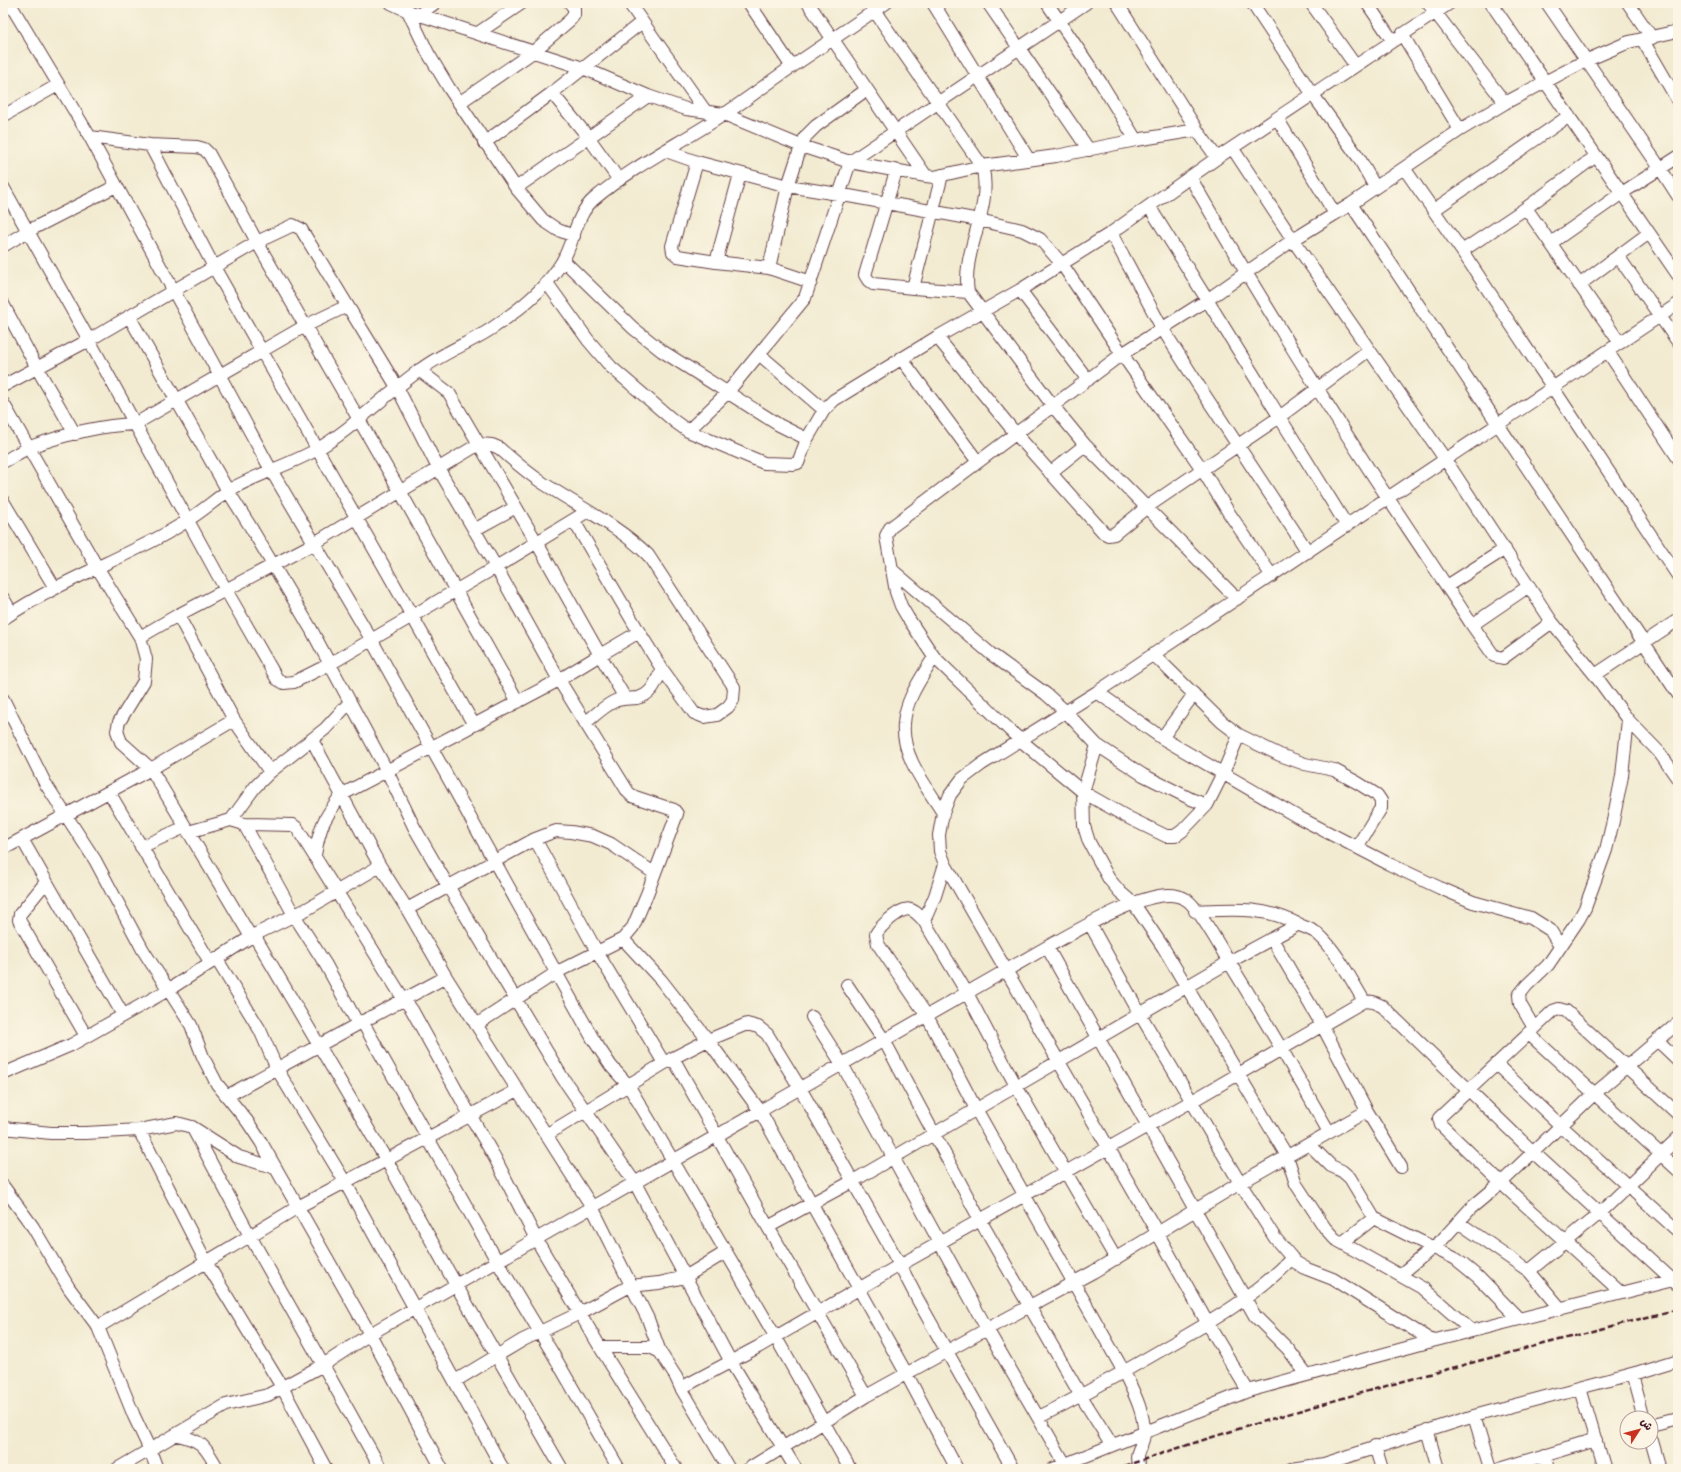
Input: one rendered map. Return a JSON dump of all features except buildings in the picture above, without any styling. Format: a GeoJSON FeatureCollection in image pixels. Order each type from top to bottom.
{"type":"FeatureCollection","features":[{"type":"Feature","properties":{"kind":"street"},"geometry":{"type":"LineString","coordinates":[[391,3],[583,68],[648,96],[686,109],[724,114],[801,146],[850,162],[926,176],[934,177],[982,166],[1029,160],[1198,130]]}},
{"type":"Feature","properties":{"kind":"street"},"geometry":{"type":"LineString","coordinates":[[420,14],[435,3]]}},
{"type":"Feature","properties":{"kind":"street"},"geometry":{"type":"LineString","coordinates":[[478,33],[522,3]]}},
{"type":"Feature","properties":{"kind":"street"},"geometry":{"type":"LineString","coordinates":[[459,103],[533,52],[570,20],[574,15],[574,8],[570,3]]}},
{"type":"Feature","properties":{"kind":"street"},"geometry":{"type":"LineString","coordinates":[[629,3],[706,112]]}},
{"type":"Feature","properties":{"kind":"street"},"geometry":{"type":"LineString","coordinates":[[749,3],[792,67]]}},
{"type":"Feature","properties":{"kind":"street"},"geometry":{"type":"LineString","coordinates":[[808,3],[926,176]]}},
{"type":"Feature","properties":{"kind":"street"},"geometry":{"type":"LineString","coordinates":[[3,598],[7,616],[54,588],[135,550],[189,520],[228,492],[317,449],[359,421],[397,387],[419,370],[436,358],[491,328],[532,297],[547,283],[564,260],[586,208],[593,200],[619,180],[724,114],[792,67],[833,38],[872,7],[886,3]]}},
{"type":"Feature","properties":{"kind":"street"},"geometry":{"type":"LineString","coordinates":[[933,3],[1029,160]]}},
{"type":"Feature","properties":{"kind":"street"},"geometry":{"type":"LineString","coordinates":[[988,3],[1089,150]]}},
{"type":"Feature","properties":{"kind":"street"},"geometry":{"type":"LineString","coordinates":[[1047,3],[1136,140]]}},
{"type":"Feature","properties":{"kind":"street"},"geometry":{"type":"LineString","coordinates":[[688,430],[727,393],[800,305],[811,282],[838,194],[850,162],[1086,3]]}},
{"type":"Feature","properties":{"kind":"street"},"geometry":{"type":"LineString","coordinates":[[1117,3],[1217,158]]}},
{"type":"Feature","properties":{"kind":"street"},"geometry":{"type":"LineString","coordinates":[[1312,3],[1355,65]]}},
{"type":"Feature","properties":{"kind":"street"},"geometry":{"type":"LineString","coordinates":[[1367,3],[1397,37],[1460,130]]}},
{"type":"Feature","properties":{"kind":"street"},"geometry":{"type":"LineString","coordinates":[[547,283],[588,340],[611,367],[637,390],[688,430],[764,463],[798,463],[801,459],[807,439],[824,410],[834,400],[901,358],[1020,290],[1111,233],[1217,158],[1313,95],[1397,37],[1432,8],[1450,3]]}},
{"type":"Feature","properties":{"kind":"street"},"geometry":{"type":"LineString","coordinates":[[1491,3],[1678,275]]}},
{"type":"Feature","properties":{"kind":"street"},"geometry":{"type":"LineString","coordinates":[[1547,3],[1678,196]]}},
{"type":"Feature","properties":{"kind":"street"},"geometry":{"type":"LineString","coordinates":[[1628,3],[1678,101]]}},
{"type":"Feature","properties":{"kind":"street"},"geometry":{"type":"LineString","coordinates":[[1256,4],[1313,95],[1359,158],[1376,187]]}},
{"type":"Feature","properties":{"kind":"street"},"geometry":{"type":"LineString","coordinates":[[3,8],[9,6],[12,7],[90,137],[172,291],[271,470],[371,639],[430,748],[557,972],[593,1039],[611,1066],[628,1085],[775,1336],[850,1469]]}},
{"type":"Feature","properties":{"kind":"street"},"geometry":{"type":"LineString","coordinates":[[406,7],[428,53],[484,143],[516,188],[543,220],[558,230],[574,236]]}},
{"type":"Feature","properties":{"kind":"street"},"geometry":{"type":"LineString","coordinates":[[872,7],[982,166],[985,176],[984,198],[967,274],[968,292],[1053,406],[1085,445],[1237,599]]}},
{"type":"Feature","properties":{"kind":"street"},"geometry":{"type":"LineString","coordinates":[[1432,8],[1505,103]]}},
{"type":"Feature","properties":{"kind":"street"},"geometry":{"type":"LineString","coordinates":[[484,143],[552,93],[642,22]]}},
{"type":"Feature","properties":{"kind":"street"},"geometry":{"type":"LineString","coordinates":[[1239,735],[1223,773],[1207,805],[1182,831],[1175,836],[1166,836],[1129,818],[1083,792],[1019,739],[934,657],[901,606],[896,592],[886,536],[890,528],[1122,354],[1207,300],[1293,240],[1351,204],[1460,130],[1505,103],[1585,61],[1629,42],[1678,31]]}},
{"type":"Feature","properties":{"kind":"street"},"geometry":{"type":"LineString","coordinates":[[3,116],[58,85]]}},
{"type":"Feature","properties":{"kind":"street"},"geometry":{"type":"LineString","coordinates":[[768,268],[788,186],[801,146],[806,136],[816,126],[866,90]]}},
{"type":"Feature","properties":{"kind":"street"},"geometry":{"type":"LineString","coordinates":[[552,93],[589,138],[619,180]]}},
{"type":"Feature","properties":{"kind":"street"},"geometry":{"type":"LineString","coordinates":[[516,188],[648,96]]}},
{"type":"Feature","properties":{"kind":"street"},"geometry":{"type":"LineString","coordinates":[[1434,210],[1569,116]]}},
{"type":"Feature","properties":{"kind":"street"},"geometry":{"type":"LineString","coordinates":[[1277,118],[1335,214]]}},
{"type":"Feature","properties":{"kind":"street"},"geometry":{"type":"LineString","coordinates":[[90,137],[150,145],[198,147],[204,149],[209,154],[257,242],[400,491],[518,702]]}},
{"type":"Feature","properties":{"kind":"street"},"geometry":{"type":"LineString","coordinates":[[150,145],[214,267],[474,726]]}},
{"type":"Feature","properties":{"kind":"street"},"geometry":{"type":"LineString","coordinates":[[1233,148],[1293,240],[1445,459],[1552,622],[1628,720],[1659,752],[1678,779]]}},
{"type":"Feature","properties":{"kind":"street"},"geometry":{"type":"LineString","coordinates":[[666,150],[697,162],[788,186],[979,220],[1022,230],[1040,240],[1062,264],[1122,354],[1202,468],[1229,513],[1272,576]]}},
{"type":"Feature","properties":{"kind":"street"},"geometry":{"type":"LineString","coordinates":[[1462,251],[1526,208],[1596,156]]}},
{"type":"Feature","properties":{"kind":"street"},"geometry":{"type":"LineString","coordinates":[[1551,243],[1622,193],[1678,157]]}},
{"type":"Feature","properties":{"kind":"street"},"geometry":{"type":"LineString","coordinates":[[697,162],[672,246],[673,252],[678,256],[768,268],[811,282]]}},
{"type":"Feature","properties":{"kind":"street"},"geometry":{"type":"LineString","coordinates":[[1404,168],[1462,251],[1678,576]]}},
{"type":"Feature","properties":{"kind":"street"},"geometry":{"type":"LineString","coordinates":[[896,171],[865,275],[873,284],[968,292]]}},
{"type":"Feature","properties":{"kind":"street"},"geometry":{"type":"LineString","coordinates":[[716,262],[740,174]]}},
{"type":"Feature","properties":{"kind":"street"},"geometry":{"type":"LineString","coordinates":[[913,288],[934,211],[942,175]]}},
{"type":"Feature","properties":{"kind":"street"},"geometry":{"type":"LineString","coordinates":[[1190,177],[1246,273],[1318,389],[1388,498],[1494,656],[1503,658],[1552,622]]}},
{"type":"Feature","properties":{"kind":"street"},"geometry":{"type":"LineString","coordinates":[[3,246],[28,231],[116,186]]}},
{"type":"Feature","properties":{"kind":"street"},"geometry":{"type":"LineString","coordinates":[[3,187],[189,520],[226,590],[277,679],[284,683],[294,682],[330,664],[537,543],[588,511]]}},
{"type":"Feature","properties":{"kind":"street"},"geometry":{"type":"LineString","coordinates":[[1351,204],[1678,694]]}},
{"type":"Feature","properties":{"kind":"street"},"geometry":{"type":"LineString","coordinates":[[1149,206],[1278,418],[1347,526]]}},
{"type":"Feature","properties":{"kind":"street"},"geometry":{"type":"LineString","coordinates":[[1526,208],[1620,343]]}},
{"type":"Feature","properties":{"kind":"street"},"geometry":{"type":"LineString","coordinates":[[3,386],[89,340],[257,242],[293,225],[301,229],[397,387],[438,468],[496,567],[559,680],[628,792],[632,796],[674,810],[677,814],[633,927],[623,939],[557,972],[476,1026]]}},
{"type":"Feature","properties":{"kind":"street"},"geometry":{"type":"LineString","coordinates":[[1111,233],[1162,328],[1308,552]]}},
{"type":"Feature","properties":{"kind":"street"},"geometry":{"type":"LineString","coordinates":[[1579,285],[1649,233]]}},
{"type":"Feature","properties":{"kind":"street"},"geometry":{"type":"LineString","coordinates":[[1618,256],[1678,342]]}},
{"type":"Feature","properties":{"kind":"street"},"geometry":{"type":"LineString","coordinates":[[564,260],[633,328],[662,351],[727,393],[807,439]]}},
{"type":"Feature","properties":{"kind":"street"},"geometry":{"type":"LineString","coordinates":[[1020,290],[1088,380]]}},
{"type":"Feature","properties":{"kind":"street"},"geometry":{"type":"LineString","coordinates":[[3,304],[37,368],[75,434]]}},
{"type":"Feature","properties":{"kind":"street"},"geometry":{"type":"LineString","coordinates":[[1248,1391],[1208,1324],[1158,1234],[945,864],[940,851],[939,835],[942,813],[950,795],[962,779],[982,764],[1019,739],[1097,692],[1678,304]]}},
{"type":"Feature","properties":{"kind":"street"},"geometry":{"type":"LineString","coordinates":[[3,462],[29,448],[75,434],[96,428],[135,424],[220,377],[262,350],[305,326],[347,306]]}},
{"type":"Feature","properties":{"kind":"street"},"geometry":{"type":"LineString","coordinates":[[129,316],[228,492],[274,565],[330,664],[414,826],[448,886],[516,998],[546,1052],[584,1111],[635,1183],[730,1362],[796,1469]]}},
{"type":"Feature","properties":{"kind":"street"},"geometry":{"type":"LineString","coordinates":[[937,337],[1016,434],[1104,533],[1108,535],[1114,534],[1147,507],[1202,468],[1278,418],[1369,350]]}},
{"type":"Feature","properties":{"kind":"street"},"geometry":{"type":"LineString","coordinates":[[1608,352],[1678,458]]}},
{"type":"Feature","properties":{"kind":"street"},"geometry":{"type":"LineString","coordinates":[[759,354],[824,410]]}},
{"type":"Feature","properties":{"kind":"street"},"geometry":{"type":"LineString","coordinates":[[901,358],[978,462]]}},
{"type":"Feature","properties":{"kind":"street"},"geometry":{"type":"LineString","coordinates":[[419,370],[449,393],[537,543],[625,698]]}},
{"type":"Feature","properties":{"kind":"street"},"geometry":{"type":"LineString","coordinates":[[3,403],[97,567],[140,637],[146,658],[144,680],[119,722],[117,731],[121,742],[150,769],[319,1045],[387,1161],[456,1285],[562,1469]]}},
{"type":"Feature","properties":{"kind":"street"},"geometry":{"type":"LineString","coordinates":[[140,637],[178,615],[314,544],[479,444],[492,445],[498,448],[538,480],[588,511],[640,547],[655,563],[734,687],[733,700],[728,707],[717,715],[704,717],[694,713],[662,669],[574,520]]}},
{"type":"Feature","properties":{"kind":"street"},"geometry":{"type":"LineString","coordinates":[[1050,473],[1085,445]]}},
{"type":"Feature","properties":{"kind":"street"},"geometry":{"type":"LineString","coordinates":[[3,501],[54,588]]}},
{"type":"Feature","properties":{"kind":"street"},"geometry":{"type":"LineString","coordinates":[[474,530],[516,507]]}},
{"type":"Feature","properties":{"kind":"street"},"geometry":{"type":"LineString","coordinates":[[1447,586],[1505,549]]}},
{"type":"Feature","properties":{"kind":"street"},"geometry":{"type":"LineString","coordinates":[[891,569],[991,654],[1046,694],[1065,711],[1097,745],[1143,775],[1191,799],[1207,805]]}},
{"type":"Feature","properties":{"kind":"street"},"geometry":{"type":"LineString","coordinates":[[1472,625],[1529,586]]}},
{"type":"Feature","properties":{"kind":"street"},"geometry":{"type":"LineString","coordinates":[[178,615],[234,720],[270,772]]}},
{"type":"Feature","properties":{"kind":"street"},"geometry":{"type":"LineString","coordinates":[[1594,675],[1678,620]]}},
{"type":"Feature","properties":{"kind":"street"},"geometry":{"type":"LineString","coordinates":[[315,855],[319,831],[325,817],[341,795],[559,680],[639,632]]}},
{"type":"Feature","properties":{"kind":"street"},"geometry":{"type":"LineString","coordinates":[[1153,654],[1222,722],[1239,735],[1280,755],[1305,764],[1334,770],[1377,795],[1381,801],[1381,808],[1357,847]]}},
{"type":"Feature","properties":{"kind":"street"},"geometry":{"type":"LineString","coordinates":[[934,657],[918,683],[908,707],[904,722],[904,732],[906,745],[916,768],[942,813]]}},
{"type":"Feature","properties":{"kind":"street"},"geometry":{"type":"LineString","coordinates":[[585,723],[614,702],[625,698],[637,698],[648,693],[655,686],[662,669]]}},
{"type":"Feature","properties":{"kind":"street"},"geometry":{"type":"LineString","coordinates":[[1097,692],[1162,738],[1305,820],[1390,864],[1460,897],[1531,918],[1550,930],[1560,946]]}},
{"type":"Feature","properties":{"kind":"street"},"geometry":{"type":"LineString","coordinates":[[1162,738],[1194,694]]}},
{"type":"Feature","properties":{"kind":"street"},"geometry":{"type":"LineString","coordinates":[[3,699],[45,783],[95,860],[143,950],[191,1025],[203,1057],[217,1084],[247,1121],[276,1168],[370,1334],[442,1469]]}},
{"type":"Feature","properties":{"kind":"street"},"geometry":{"type":"LineString","coordinates":[[231,820],[255,787],[270,772],[312,740],[334,720],[350,702]]}},
{"type":"Feature","properties":{"kind":"street"},"geometry":{"type":"LineString","coordinates":[[3,849],[109,792],[234,720]]}},
{"type":"Feature","properties":{"kind":"street"},"geometry":{"type":"LineString","coordinates":[[1628,720],[1622,776],[1614,821],[1606,850],[1585,908],[1548,965],[1520,995],[1520,1004],[1531,1031],[1594,1094],[1678,1170]]}},
{"type":"Feature","properties":{"kind":"street"},"geometry":{"type":"LineString","coordinates":[[312,740],[380,866],[407,909],[446,977],[592,1207],[630,1286],[648,1319],[660,1352],[676,1376],[681,1388],[729,1469]]}},
{"type":"Feature","properties":{"kind":"street"},"geometry":{"type":"LineString","coordinates":[[1097,745],[1083,792],[1084,826],[1089,842],[1109,879],[1120,892],[1134,904],[1163,946],[1287,1156],[1296,1184],[1324,1228],[1342,1243],[1424,1289],[1472,1331]]}},
{"type":"Feature","properties":{"kind":"street"},"geometry":{"type":"LineString","coordinates":[[109,792],[141,846],[213,960],[260,1030],[277,1069],[345,1182],[503,1469]]}},
{"type":"Feature","properties":{"kind":"street"},"geometry":{"type":"LineString","coordinates":[[141,846],[186,830],[231,820],[244,824],[293,825],[297,828],[412,1010],[495,1158],[536,1239],[600,1347],[676,1469]]}},
{"type":"Feature","properties":{"kind":"street"},"geometry":{"type":"LineString","coordinates":[[244,824],[294,915],[326,965],[619,1469]]}},
{"type":"Feature","properties":{"kind":"street"},"geometry":{"type":"LineString","coordinates":[[407,909],[535,839],[556,831],[593,836],[611,844],[654,873]]}},
{"type":"Feature","properties":{"kind":"street"},"geometry":{"type":"LineString","coordinates":[[22,839],[123,1015]]}},
{"type":"Feature","properties":{"kind":"street"},"geometry":{"type":"LineString","coordinates":[[535,839],[597,952],[716,1136],[866,1396]]}},
{"type":"Feature","properties":{"kind":"street"},"geometry":{"type":"LineString","coordinates":[[924,921],[935,896],[945,864]]}},
{"type":"Feature","properties":{"kind":"street"},"geometry":{"type":"LineString","coordinates":[[3,1074],[70,1045],[168,990],[252,936],[294,915],[380,866]]}},
{"type":"Feature","properties":{"kind":"street"},"geometry":{"type":"LineString","coordinates":[[46,882],[20,914],[22,928],[86,1036]]}},
{"type":"Feature","properties":{"kind":"street"},"geometry":{"type":"LineString","coordinates":[[117,1469],[226,1405],[268,1395],[323,1365],[370,1334],[414,1308],[1047,947],[1090,924],[1134,904],[1156,897],[1170,895],[1187,900],[1205,922],[1283,1049],[1329,1132]]}},
{"type":"Feature","properties":{"kind":"street"},"geometry":{"type":"LineString","coordinates":[[1116,1258],[1016,1086],[967,993],[924,921],[916,912],[908,909],[902,910],[880,927],[876,934],[878,944],[927,1016],[976,1109],[1026,1195],[1135,1394],[1142,1418],[1144,1433],[1137,1452],[1136,1460],[1140,1469]]}},
{"type":"Feature","properties":{"kind":"street"},"geometry":{"type":"LineString","coordinates":[[1195,911],[1233,909],[1263,911],[1285,917],[1319,934],[1331,949],[1364,1001]]}},
{"type":"Feature","properties":{"kind":"street"},"geometry":{"type":"LineString","coordinates":[[1090,924],[1140,1014],[1240,1183],[1275,1238],[1295,1262],[1307,1269],[1333,1279],[1432,1340]]}},
{"type":"Feature","properties":{"kind":"street"},"geometry":{"type":"LineString","coordinates":[[768,1227],[852,1181],[1229,962],[1298,924]]}},
{"type":"Feature","properties":{"kind":"street"},"geometry":{"type":"LineString","coordinates":[[623,939],[660,980],[708,1040],[760,1111],[906,1373],[957,1469]]}},
{"type":"Feature","properties":{"kind":"street"},"geometry":{"type":"LineString","coordinates":[[1272,939],[1322,1025],[1367,1111],[1401,1167]]}},
{"type":"Feature","properties":{"kind":"street"},"geometry":{"type":"LineString","coordinates":[[1047,947],[1149,1125],[1255,1316],[1288,1349],[1307,1375]]}},
{"type":"Feature","properties":{"kind":"street"},"geometry":{"type":"LineString","coordinates":[[227,1096],[446,977]]}},
{"type":"Feature","properties":{"kind":"street"},"geometry":{"type":"LineString","coordinates":[[847,984],[884,1040],[980,1220],[1081,1396],[1112,1445]]}},
{"type":"Feature","properties":{"kind":"street"},"geometry":{"type":"LineString","coordinates":[[681,1388],[730,1362],[1192,1101],[1364,1001],[1374,1002],[1382,1006],[1533,1152],[1600,1213],[1676,1278]]}},
{"type":"Feature","properties":{"kind":"street"},"geometry":{"type":"LineString","coordinates":[[1622,1293],[1501,1183],[1441,1125],[1439,1118],[1553,1011],[1559,1009],[1566,1011],[1678,1114]]}},
{"type":"Feature","properties":{"kind":"street"},"geometry":{"type":"LineString","coordinates":[[812,1018],[842,1064],[939,1243],[1065,1464]]}},
{"type":"Feature","properties":{"kind":"street"},"geometry":{"type":"LineString","coordinates":[[1400,1275],[1445,1237],[1474,1204],[1501,1183],[1594,1094],[1625,1066],[1678,1023]]}},
{"type":"Feature","properties":{"kind":"street"},"geometry":{"type":"LineString","coordinates":[[546,1135],[668,1060],[708,1040],[747,1024],[758,1027],[766,1034],[800,1088],[1013,1469]]}},
{"type":"Feature","properties":{"kind":"street"},"geometry":{"type":"LineString","coordinates":[[1656,1040],[1678,1060]]}},
{"type":"Feature","properties":{"kind":"street"},"geometry":{"type":"LineString","coordinates":[[1496,1064],[1560,1125],[1678,1231]]}},
{"type":"Feature","properties":{"kind":"street"},"geometry":{"type":"LineString","coordinates":[[98,1327],[298,1207],[518,1090]]}},
{"type":"Feature","properties":{"kind":"street"},"geometry":{"type":"LineString","coordinates":[[748,1469],[866,1396],[1074,1282],[1158,1234],[1240,1183],[1367,1111]]}},
{"type":"Feature","properties":{"kind":"street"},"geometry":{"type":"LineString","coordinates":[[3,1128],[51,1133],[86,1134],[139,1130],[177,1123],[192,1127],[239,1157],[276,1168]]}},
{"type":"Feature","properties":{"kind":"street"},"geometry":{"type":"LineString","coordinates":[[192,1127],[250,1236],[382,1469]]}},
{"type":"Feature","properties":{"kind":"street"},"geometry":{"type":"LineString","coordinates":[[139,1130],[206,1262],[282,1387],[326,1469]]}},
{"type":"Feature","properties":{"kind":"street"},"geometry":{"type":"LineString","coordinates":[[1529,1271],[1600,1213],[1678,1138]]}},
{"type":"Feature","properties":{"kind":"street"},"geometry":{"type":"LineString","coordinates":[[1309,1144],[1331,1166],[1342,1171],[1350,1178],[1374,1218],[1456,1259],[1478,1277],[1520,1319]]}},
{"type":"Feature","properties":{"kind":"street"},"geometry":{"type":"LineString","coordinates":[[3,1186],[33,1227],[65,1281],[98,1327],[157,1469]]}},
{"type":"Feature","properties":{"kind":"street"},"geometry":{"type":"LineString","coordinates":[[1342,1243],[1374,1218]]}},
{"type":"Feature","properties":{"kind":"street"},"geometry":{"type":"LineString","coordinates":[[1458,1222],[1529,1271],[1561,1309]]}},
{"type":"Feature","properties":{"kind":"street"},"geometry":{"type":"LineString","coordinates":[[455,1381],[540,1332],[580,1313],[630,1286],[659,1283],[685,1276],[726,1252]]}},
{"type":"Feature","properties":{"kind":"street"},"geometry":{"type":"LineString","coordinates":[[1039,1417],[1081,1396],[1208,1324],[1270,1281],[1292,1258]]}},
{"type":"Feature","properties":{"kind":"street"},"geometry":{"type":"LineString","coordinates":[[1053,1469],[1248,1391],[1432,1340],[1561,1309],[1676,1278]]}},
{"type":"Feature","properties":{"kind":"street"},"geometry":{"type":"LineString","coordinates":[[600,1347],[650,1347],[660,1352]]}},
{"type":"Feature","properties":{"kind":"street"},"geometry":{"type":"LineString","coordinates":[[1293,1469],[1324,1467],[1375,1446],[1427,1430],[1678,1360]]}},
{"type":"Feature","properties":{"kind":"street"},"geometry":{"type":"LineString","coordinates":[[1632,1374],[1642,1410]]}},
{"type":"Feature","properties":{"kind":"street"},"geometry":{"type":"LineString","coordinates":[[1580,1388],[1604,1469]]}},
{"type":"Feature","properties":{"kind":"street"},"geometry":{"type":"LineString","coordinates":[[1474,1416],[1490,1469]]}},
{"type":"Feature","properties":{"kind":"street"},"geometry":{"type":"LineString","coordinates":[[1659,1424],[1678,1419]]}},
{"type":"Feature","properties":{"kind":"street"},"geometry":{"type":"LineString","coordinates":[[1427,1430],[1438,1469]]}},
{"type":"Feature","properties":{"kind":"street"},"geometry":{"type":"LineString","coordinates":[[177,1434],[192,1438],[202,1444],[218,1469]]}},
{"type":"Feature","properties":{"kind":"street"},"geometry":{"type":"LineString","coordinates":[[1500,1469],[1596,1440]]}},
{"type":"Feature","properties":{"kind":"street"},"geometry":{"type":"LineString","coordinates":[[1375,1446],[1382,1469]]}},
{"type":"Feature","properties":{"kind":"street"},"geometry":{"type":"LineString","coordinates":[[1654,1450],[1659,1469]]}},
{"type":"Feature","properties":{"kind":"street"},"geometry":{"type":"LineString","coordinates":[[1545,1455],[1548,1469]]}},
{"type":"Feature","properties":{"kind":"railway"},"geometry":{"type":"LineString","coordinates":[[1116,1469],[1325,1403],[1466,1364],[1678,1309]]}}]}
